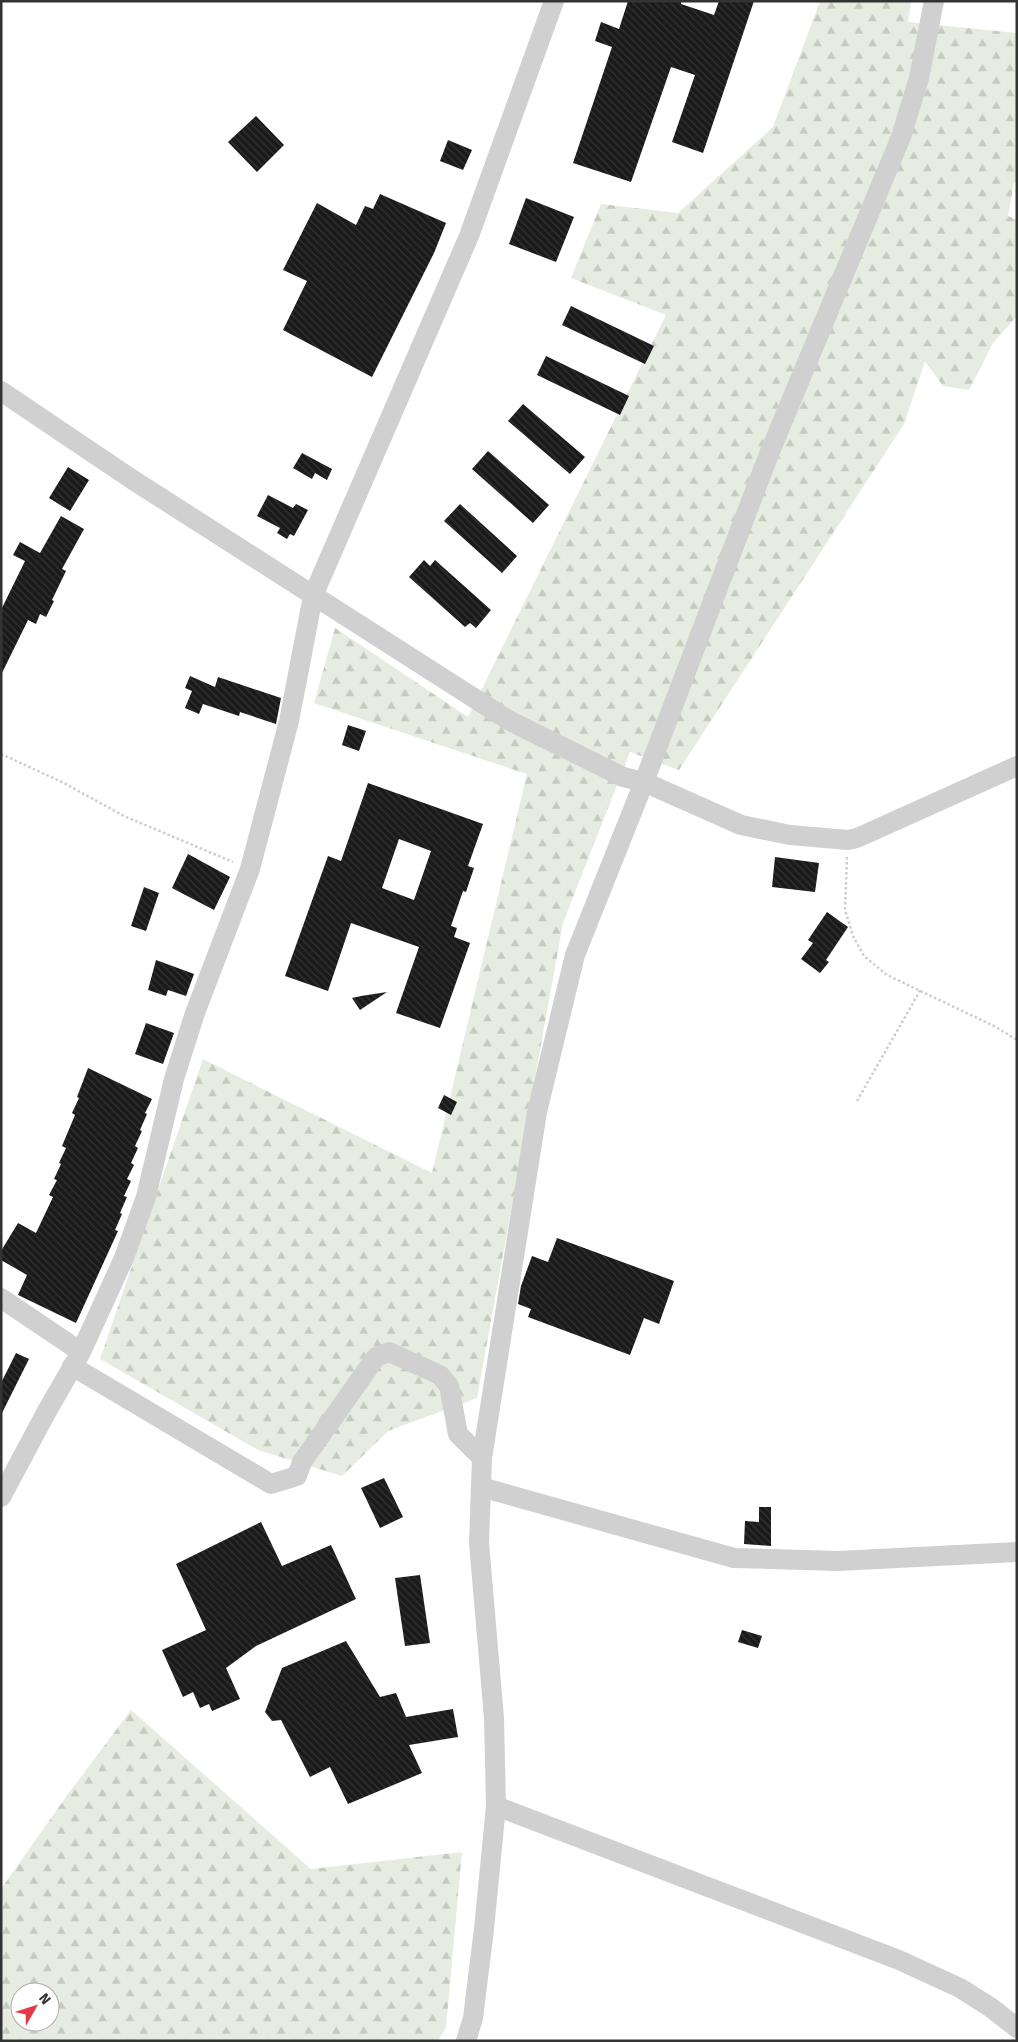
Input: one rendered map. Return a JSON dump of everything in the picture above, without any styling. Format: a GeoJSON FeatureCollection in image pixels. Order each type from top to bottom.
{"type":"FeatureCollection","features":[{"type":"Feature","properties":{"kind":"street"},"geometry":{"type":"LineString","coordinates":[[466,2041],[473,2018],[496,1806],[494,1718],[479,1543],[482,1458],[537,1112],[575,955],[644,782],[769,454],[901,137],[919,78],[934,1]]}},
{"type":"Feature","properties":{"kind":"street"},"geometry":{"type":"LineString","coordinates":[[1,1497],[77,1359],[124,1258],[146,1197],[174,1079],[193,1021],[250,869],[289,721],[313,596],[469,236],[553,2]]}},
{"type":"Feature","properties":{"kind":"street"},"geometry":{"type":"LineString","coordinates":[[1,391],[133,480],[510,721],[623,777],[644,782],[741,825],[790,836],[848,840],[917,812],[1017,766]]}},
{"type":"Feature","properties":{"kind":"street"},"geometry":{"type":"LineString","coordinates":[[1,1298],[77,1359],[271,1484],[297,1476],[302,1462],[376,1357],[389,1352],[440,1375],[449,1386],[458,1434],[482,1458]]}},
{"type":"Feature","properties":{"kind":"street"},"geometry":{"type":"LineString","coordinates":[[481,1487],[734,1558],[838,1561],[1017,1552]]}},
{"type":"Feature","properties":{"kind":"street"},"geometry":{"type":"LineString","coordinates":[[496,1806],[899,1960],[960,1988],[990,2007],[1017,2028]]}},
{"type":"Feature","properties":{"kind":"path"},"geometry":{"type":"LineString","coordinates":[[1,754],[62,782],[124,816],[250,869]]}},
{"type":"Feature","properties":{"kind":"path"},"geometry":{"type":"LineString","coordinates":[[848,840],[845,910],[853,936],[864,956],[887,975],[996,1027],[1017,1040]]}},
{"type":"Feature","properties":{"kind":"path"},"geometry":{"type":"LineString","coordinates":[[857,1101],[921,990]]}},
{"type":"Feature","properties":{"kind":"green space"},"geometry":{"type":"Polygon","coordinates":[[[820,1],[911,1],[908,22],[1017,33],[1017,181],[1014,183],[1008,216],[1017,220],[1017,316],[993,343],[969,390],[943,386],[925,361],[904,424],[679,770],[630,752],[563,923],[477,1398],[388,1431],[342,1476],[258,1450],[100,1359],[203,1059],[432,1173],[527,774],[314,703],[335,628],[468,717],[666,315],[571,278],[601,204],[678,213],[773,127],[820,1]]]}},
{"type":"Feature","properties":{"kind":"green space"},"geometry":{"type":"Polygon","coordinates":[[[131,1710],[311,1869],[462,1852],[446,2027],[438,2041],[1,2041],[1,1889],[68,1794],[131,1710]]]}},
{"type":"Feature","properties":{"kind":"building"},"geometry":{"type":"Polygon","coordinates":[[[628,1],[681,1],[681,4],[714,15],[719,1],[754,1],[703,153],[672,142],[695,75],[671,67],[631,182],[573,163],[612,47],[595,41],[601,22],[619,29],[628,1]]]}},
{"type":"Feature","properties":{"kind":"building"},"geometry":{"type":"Polygon","coordinates":[[[256,116],[284,145],[257,172],[228,142],[256,116]]]}},
{"type":"Feature","properties":{"kind":"building"},"geometry":{"type":"Polygon","coordinates":[[[448,140],[472,150],[463,170],[440,161],[448,140]]]}},
{"type":"Feature","properties":{"kind":"building"},"geometry":{"type":"Polygon","coordinates":[[[380,194],[446,223],[434,253],[372,377],[283,330],[307,281],[283,270],[317,203],[356,225],[365,206],[373,209],[380,194]]]}},
{"type":"Feature","properties":{"kind":"building"},"geometry":{"type":"Polygon","coordinates":[[[526,198],[574,217],[556,262],[509,244],[526,198]]]}},
{"type":"Feature","properties":{"kind":"building"},"geometry":{"type":"Polygon","coordinates":[[[571,306],[654,346],[645,364],[562,325],[571,306]]]}},
{"type":"Feature","properties":{"kind":"building"},"geometry":{"type":"Polygon","coordinates":[[[546,356],[629,396],[620,415],[537,375],[546,356]]]}},
{"type":"Feature","properties":{"kind":"building"},"geometry":{"type":"Polygon","coordinates":[[[523,404],[585,457],[570,474],[508,421],[523,404]]]}},
{"type":"Feature","properties":{"kind":"building"},"geometry":{"type":"Polygon","coordinates":[[[488,451],[549,505],[533,523],[472,469],[488,451]]]}},
{"type":"Feature","properties":{"kind":"building"},"geometry":{"type":"Polygon","coordinates":[[[302,453],[332,469],[327,480],[315,473],[312,479],[293,468],[302,453]]]}},
{"type":"Feature","properties":{"kind":"building"},"geometry":{"type":"Polygon","coordinates":[[[68,467],[89,480],[70,511],[49,498],[68,467]]]}},
{"type":"Feature","properties":{"kind":"building"},"geometry":{"type":"Polygon","coordinates":[[[268,495],[293,508],[296,504],[308,510],[294,536],[290,534],[287,539],[277,533],[280,528],[257,516],[268,495]]]}},
{"type":"Feature","properties":{"kind":"building"},"geometry":{"type":"Polygon","coordinates":[[[460,504],[517,556],[502,573],[444,521],[460,504]]]}},
{"type":"Feature","properties":{"kind":"building"},"geometry":{"type":"Polygon","coordinates":[[[61,516],[84,529],[62,569],[66,571],[46,617],[40,614],[36,624],[28,620],[1,675],[1,610],[25,561],[13,555],[20,542],[40,553],[61,516]]]}},
{"type":"Feature","properties":{"kind":"building"},"geometry":{"type":"Polygon","coordinates":[[[424,560],[430,566],[435,560],[491,610],[476,628],[470,623],[465,627],[409,577],[424,560]]]}},
{"type":"Feature","properties":{"kind":"building"},"geometry":{"type":"Polygon","coordinates":[[[190,676],[215,687],[218,677],[281,698],[276,724],[240,712],[239,716],[203,704],[199,714],[185,708],[192,691],[185,688],[190,676]]]}},
{"type":"Feature","properties":{"kind":"building"},"geometry":{"type":"Polygon","coordinates":[[[348,725],[366,731],[359,751],[342,745],[348,725]]]}},
{"type":"Feature","properties":{"kind":"building"},"geometry":{"type":"Polygon","coordinates":[[[368,783],[483,824],[468,866],[474,868],[466,892],[463,891],[451,926],[457,928],[454,937],[470,943],[440,1028],[396,1013],[419,947],[351,923],[328,991],[285,976],[328,856],[341,861],[368,783]],[[399,839],[382,888],[414,900],[431,851],[399,839]]]}},
{"type":"Feature","properties":{"kind":"building"},"geometry":{"type":"Polygon","coordinates":[[[188,854],[230,877],[214,910],[172,888],[188,854]]]}},
{"type":"Feature","properties":{"kind":"building"},"geometry":{"type":"Polygon","coordinates":[[[775,857],[819,863],[815,892],[772,887],[775,857]]]}},
{"type":"Feature","properties":{"kind":"building"},"geometry":{"type":"Polygon","coordinates":[[[144,887],[159,893],[146,931],[131,926],[144,887]]]}},
{"type":"Feature","properties":{"kind":"building"},"geometry":{"type":"Polygon","coordinates":[[[827,912],[848,927],[826,960],[829,962],[820,973],[801,959],[813,943],[808,940],[827,912]]]}},
{"type":"Feature","properties":{"kind":"building"},"geometry":{"type":"Polygon","coordinates":[[[156,960],[194,974],[186,996],[168,990],[166,996],[148,990],[156,960]]]}},
{"type":"Feature","properties":{"kind":"building"},"geometry":{"type":"Polygon","coordinates":[[[387,992],[360,1010],[352,998],[361,996],[387,992]]]}},
{"type":"Feature","properties":{"kind":"building"},"geometry":{"type":"Polygon","coordinates":[[[146,1023],[174,1033],[163,1064],[135,1054],[146,1023]]]}},
{"type":"Feature","properties":{"kind":"building"},"geometry":{"type":"Polygon","coordinates":[[[88,1068],[152,1099],[145,1113],[147,1114],[140,1130],[142,1131],[135,1146],[138,1148],[131,1163],[134,1165],[127,1179],[131,1181],[124,1196],[127,1197],[115,1230],[118,1231],[76,1323],[18,1295],[27,1275],[1,1260],[1,1251],[18,1223],[36,1233],[53,1197],[49,1195],[57,1180],[54,1179],[66,1148],[62,1146],[75,1115],[72,1113],[79,1098],[77,1097],[88,1068]]]}},
{"type":"Feature","properties":{"kind":"building"},"geometry":{"type":"Polygon","coordinates":[[[444,1095],[457,1102],[451,1115],[438,1108],[444,1095]]]}},
{"type":"Feature","properties":{"kind":"building"},"geometry":{"type":"Polygon","coordinates":[[[557,1238],[674,1281],[659,1324],[644,1318],[630,1355],[528,1317],[531,1309],[518,1304],[521,1286],[532,1256],[548,1262],[557,1238]]]}},
{"type":"Feature","properties":{"kind":"building"},"geometry":{"type":"Polygon","coordinates":[[[16,1353],[29,1359],[1,1415],[1,1383],[16,1353]]]}},
{"type":"Feature","properties":{"kind":"building"},"geometry":{"type":"Polygon","coordinates":[[[384,1478],[403,1517],[380,1528],[361,1488],[384,1478]]]}},
{"type":"Feature","properties":{"kind":"building"},"geometry":{"type":"Polygon","coordinates":[[[759,1507],[771,1507],[771,1546],[744,1544],[745,1521],[759,1522],[759,1507]]]}},
{"type":"Feature","properties":{"kind":"building"},"geometry":{"type":"Polygon","coordinates":[[[261,1522],[282,1566],[331,1545],[356,1599],[256,1646],[226,1668],[240,1699],[212,1711],[209,1704],[200,1708],[193,1692],[183,1697],[162,1650],[206,1630],[176,1564],[261,1522]]]}},
{"type":"Feature","properties":{"kind":"building"},"geometry":{"type":"Polygon","coordinates":[[[420,1575],[430,1643],[405,1646],[395,1578],[420,1575]]]}},
{"type":"Feature","properties":{"kind":"building"},"geometry":{"type":"Polygon","coordinates":[[[742,1630],[762,1636],[758,1648],[738,1642],[742,1630]]]}},
{"type":"Feature","properties":{"kind":"building"},"geometry":{"type":"Polygon","coordinates":[[[346,1641],[380,1697],[396,1693],[406,1717],[453,1709],[458,1737],[409,1745],[422,1773],[348,1804],[330,1767],[310,1777],[281,1720],[272,1721],[265,1712],[282,1668],[346,1641]]]}}]}
